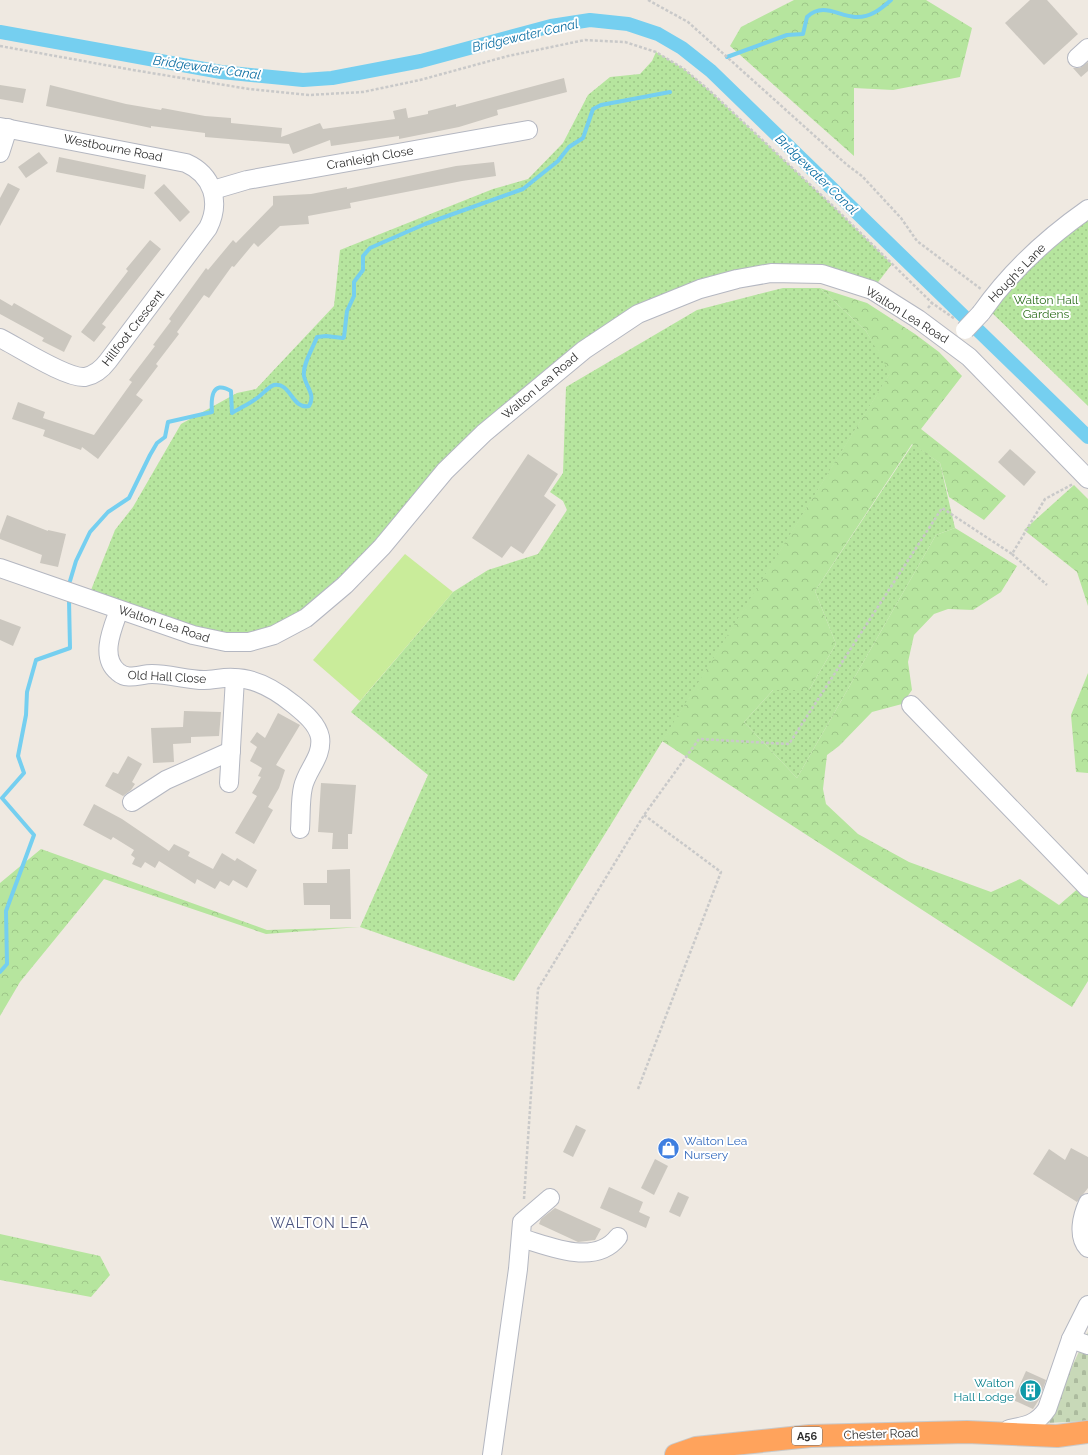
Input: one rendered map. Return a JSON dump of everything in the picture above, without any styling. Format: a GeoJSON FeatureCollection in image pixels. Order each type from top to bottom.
{"type":"FeatureCollection","features":[{"type":"Feature","properties":{"kind":"highway","name":"Chester Road"},"geometry":{"type":"LineString","coordinates":[[676,1455],[696,1448],[810,1436],[990,1432],[1057,1436],[1088,1432]]}},
{"type":"Feature","properties":{"kind":"street"},"geometry":{"type":"LineString","coordinates":[[0,153],[4,127]]}},
{"type":"Feature","properties":{"kind":"street","name":"Westbourne Road"},"geometry":{"type":"LineString","coordinates":[[4,127],[186,163],[200,171],[213,190]]}},
{"type":"Feature","properties":{"kind":"street","name":"Cranleigh Close"},"geometry":{"type":"LineString","coordinates":[[213,190],[247,180],[528,130]]}},
{"type":"Feature","properties":{"kind":"street","name":"Hillfoot Crescent"},"geometry":{"type":"LineString","coordinates":[[0,338],[69,374],[85,377],[98,371],[108,361],[208,228],[214,213],[213,190]]}},
{"type":"Feature","properties":{"kind":"street","name":"Hough's Lane"},"geometry":{"type":"LineString","coordinates":[[953,344],[981,313],[992,297],[1040,247],[1088,209]]}},
{"type":"Feature","properties":{"kind":"street","name":"Walton Lea Road"},"geometry":{"type":"LineString","coordinates":[[0,568],[193,635],[226,642],[249,642],[274,635],[306,618],[345,585],[382,547],[445,471],[490,428],[584,350],[638,314],[700,290],[737,279],[771,274],[822,274],[872,290],[953,344],[984,371],[1087,478]]}},
{"type":"Feature","properties":{"kind":"street","name":"Old Hall Close"},"geometry":{"type":"LineString","coordinates":[[119,610],[108,650],[110,661],[116,671],[125,676],[152,674],[203,680],[235,678],[253,681],[270,688],[300,710],[316,728],[320,748],[303,787],[300,829]]}},
{"type":"Feature","properties":{"kind":"street"},"geometry":{"type":"LineString","coordinates":[[229,783],[235,678]]}},
{"type":"Feature","properties":{"kind":"street"},"geometry":{"type":"LineString","coordinates":[[911,705],[1088,888]]}},
{"type":"Feature","properties":{"kind":"street"},"geometry":{"type":"LineString","coordinates":[[132,802],[166,780],[231,751]]}},
{"type":"Feature","properties":{"kind":"street"},"geometry":{"type":"LineString","coordinates":[[492,1455],[521,1230],[550,1198]]}},
{"type":"Feature","properties":{"kind":"street"},"geometry":{"type":"LineString","coordinates":[[1088,1203],[1081,1225],[1085,1245],[1088,1248]]}},
{"type":"Feature","properties":{"kind":"street"},"geometry":{"type":"LineString","coordinates":[[521,1230],[562,1250],[581,1252],[606,1247],[618,1237]]}},
{"type":"Feature","properties":{"kind":"street"},"geometry":{"type":"LineString","coordinates":[[990,1432],[1031,1425],[1040,1419],[1047,1409],[1071,1339],[1088,1306]]}},
{"type":"Feature","properties":{"kind":"street"},"geometry":{"type":"LineString","coordinates":[[1071,1339],[1088,1345]]}},
{"type":"Feature","properties":{"kind":"path"},"geometry":{"type":"LineString","coordinates":[[648,0],[688,22],[846,164],[862,176],[901,218],[917,241],[980,288]]}},
{"type":"Feature","properties":{"kind":"path"},"geometry":{"type":"LineString","coordinates":[[0,46],[249,89],[309,95],[364,92],[420,80],[508,56],[585,40],[625,42],[656,52],[684,69],[833,206],[932,303]]}},
{"type":"Feature","properties":{"kind":"path"},"geometry":{"type":"LineString","coordinates":[[1012,554],[1045,500],[1087,478]]}},
{"type":"Feature","properties":{"kind":"path"},"geometry":{"type":"LineString","coordinates":[[521,1230],[538,989],[644,815],[699,739],[790,744],[942,508],[1012,554],[1047,585]]}},
{"type":"Feature","properties":{"kind":"path"},"geometry":{"type":"LineString","coordinates":[[638,1089],[721,872],[644,815]]}},
{"type":"Feature","properties":{"kind":"green space"},"geometry":{"type":"Polygon","coordinates":[[[794,0],[926,0],[972,28],[960,77],[893,90],[854,88],[854,156],[730,46],[741,27],[794,0]]]}},
{"type":"Feature","properties":{"kind":"green space"},"geometry":{"type":"Polygon","coordinates":[[[656,52],[684,69],[710,91],[833,206],[892,264],[872,290],[771,273],[638,314],[484,433],[345,585],[249,642],[89,599],[91,590],[115,530],[133,507],[181,424],[237,393],[256,389],[334,306],[340,250],[493,189],[528,179],[563,143],[588,95],[610,77],[640,74],[652,61],[656,52]]]}},
{"type":"Feature","properties":{"kind":"green space","name":"Walton Hall Gardens"},"geometry":{"type":"Polygon","coordinates":[[[1088,207],[1088,406],[988,309],[1088,207]]]}},
{"type":"Feature","properties":{"kind":"green space"},"geometry":{"type":"Polygon","coordinates":[[[783,288],[820,288],[866,331],[891,372],[514,981],[360,927],[428,775],[351,712],[453,592],[488,570],[538,554],[567,510],[563,501],[550,492],[563,473],[566,387],[697,310],[783,288]]]}},
{"type":"Feature","properties":{"kind":"green space"},"geometry":{"type":"Polygon","coordinates":[[[820,288],[867,303],[915,334],[939,352],[962,376],[921,429],[1006,496],[984,520],[949,497],[940,463],[912,444],[815,591],[836,644],[809,690],[773,690],[744,722],[797,778],[936,535],[955,528],[1017,566],[1001,592],[973,610],[948,609],[934,614],[914,635],[908,662],[912,690],[902,704],[872,712],[839,746],[827,755],[823,789],[826,804],[858,834],[909,862],[991,892],[1020,879],[1059,905],[1088,880],[1088,981],[1072,1007],[662,741],[890,373],[866,331],[820,288]]]}},
{"type":"Feature","properties":{"kind":"green space"},"geometry":{"type":"Polygon","coordinates":[[[913,444],[940,463],[955,528],[936,535],[797,778],[744,722],[773,690],[809,690],[836,644],[815,591],[913,444]]]}},
{"type":"Feature","properties":{"kind":"green space"},"geometry":{"type":"Polygon","coordinates":[[[1074,485],[1088,499],[1088,606],[1077,572],[1024,530],[1074,485]]]}},
{"type":"Feature","properties":{"kind":"green space"},"geometry":{"type":"Polygon","coordinates":[[[405,554],[453,592],[360,701],[313,660],[405,554]]]}},
{"type":"Feature","properties":{"kind":"green space"},"geometry":{"type":"Polygon","coordinates":[[[1088,673],[1088,773],[1076,772],[1071,715],[1088,673]]]}},
{"type":"Feature","properties":{"kind":"green space"},"geometry":{"type":"Polygon","coordinates":[[[41,849],[267,930],[360,927],[266,934],[104,879],[20,982],[0,1016],[0,883],[41,849]]]}},
{"type":"Feature","properties":{"kind":"green space"},"geometry":{"type":"Polygon","coordinates":[[[0,1234],[100,1256],[110,1275],[91,1297],[0,1280],[0,1234]]]}},
{"type":"Feature","properties":{"kind":"green space"},"geometry":{"type":"Polygon","coordinates":[[[1088,1332],[1088,1421],[1046,1423],[1088,1332]]]}},
{"type":"Feature","properties":{"kind":"building"},"geometry":{"type":"Polygon","coordinates":[[[1030,0],[1047,0],[1078,34],[1044,65],[1005,23],[1030,0]]]}},
{"type":"Feature","properties":{"kind":"building"},"geometry":{"type":"Polygon","coordinates":[[[1088,62],[1088,71],[1081,77],[1073,68],[1080,68],[1088,62]]]}},
{"type":"Feature","properties":{"kind":"building"},"geometry":{"type":"Polygon","coordinates":[[[564,78],[567,92],[497,110],[498,115],[459,127],[399,139],[399,136],[331,146],[330,140],[293,154],[289,144],[205,137],[205,133],[151,126],[151,128],[46,106],[50,85],[126,104],[161,110],[162,108],[205,116],[231,118],[231,123],[282,128],[281,137],[320,123],[323,129],[395,119],[393,111],[406,108],[408,118],[428,114],[428,111],[456,104],[456,107],[564,78]]]}},
{"type":"Feature","properties":{"kind":"building"},"geometry":{"type":"Polygon","coordinates":[[[0,85],[26,89],[23,103],[0,99],[0,85]]]}},
{"type":"Feature","properties":{"kind":"building"},"geometry":{"type":"Polygon","coordinates":[[[39,152],[48,163],[26,178],[18,167],[39,152]]]}},
{"type":"Feature","properties":{"kind":"building"},"geometry":{"type":"Polygon","coordinates":[[[59,157],[146,175],[144,189],[56,172],[59,157]]]}},
{"type":"Feature","properties":{"kind":"building"},"geometry":{"type":"Polygon","coordinates":[[[494,162],[496,176],[462,181],[350,203],[351,208],[308,216],[309,224],[280,226],[258,247],[254,243],[234,267],[232,266],[209,298],[204,295],[177,332],[179,334],[156,364],[158,366],[136,395],[143,400],[98,459],[82,447],[81,450],[43,436],[45,430],[12,419],[18,402],[45,412],[43,418],[94,435],[132,382],[129,380],[155,346],[153,345],[171,321],[169,319],[206,268],[208,270],[233,240],[236,243],[273,205],[273,196],[311,194],[347,187],[347,189],[456,166],[494,162]]]}},
{"type":"Feature","properties":{"kind":"building"},"geometry":{"type":"Polygon","coordinates":[[[8,183],[20,189],[0,226],[0,198],[8,183]]]}},
{"type":"Feature","properties":{"kind":"building"},"geometry":{"type":"Polygon","coordinates":[[[164,184],[190,212],[180,222],[154,193],[164,184]]]}},
{"type":"Feature","properties":{"kind":"building"},"geometry":{"type":"Polygon","coordinates":[[[150,240],[161,249],[102,324],[106,327],[94,342],[81,332],[128,271],[126,269],[150,240]]]}},
{"type":"Feature","properties":{"kind":"building"},"geometry":{"type":"Polygon","coordinates":[[[0,299],[12,306],[14,303],[72,336],[64,352],[42,341],[44,338],[0,314],[0,299]]]}},
{"type":"Feature","properties":{"kind":"building"},"geometry":{"type":"Polygon","coordinates":[[[1010,449],[1036,472],[1024,486],[998,462],[1010,449]]]}},
{"type":"Feature","properties":{"kind":"building"},"geometry":{"type":"Polygon","coordinates":[[[528,454],[558,474],[544,496],[556,505],[523,554],[511,546],[502,558],[472,538],[528,454]]]}},
{"type":"Feature","properties":{"kind":"building"},"geometry":{"type":"Polygon","coordinates":[[[7,515],[48,531],[66,534],[58,567],[40,563],[42,555],[0,539],[0,534],[7,515]]]}},
{"type":"Feature","properties":{"kind":"building"},"geometry":{"type":"Polygon","coordinates":[[[0,619],[21,627],[13,646],[0,640],[0,619]]]}},
{"type":"Feature","properties":{"kind":"building"},"geometry":{"type":"Polygon","coordinates":[[[184,711],[221,712],[219,736],[191,737],[191,743],[173,744],[174,762],[153,763],[151,728],[183,727],[184,711]]]}},
{"type":"Feature","properties":{"kind":"building"},"geometry":{"type":"Polygon","coordinates":[[[278,713],[300,725],[276,765],[285,770],[279,788],[268,807],[273,810],[254,844],[235,833],[257,796],[252,793],[261,777],[258,776],[262,768],[250,761],[257,747],[250,742],[257,732],[265,738],[278,713]]]}},
{"type":"Feature","properties":{"kind":"building"},"geometry":{"type":"Polygon","coordinates":[[[128,756],[142,764],[132,782],[135,784],[131,790],[123,796],[105,786],[113,772],[118,774],[128,756]]]}},
{"type":"Feature","properties":{"kind":"building"},"geometry":{"type":"Polygon","coordinates":[[[321,783],[356,785],[352,834],[348,834],[348,849],[332,849],[333,833],[318,832],[321,783]]]}},
{"type":"Feature","properties":{"kind":"building"},"geometry":{"type":"Polygon","coordinates":[[[94,804],[122,819],[169,851],[174,844],[190,852],[188,856],[213,869],[222,853],[235,861],[237,858],[257,870],[247,888],[233,880],[229,886],[220,881],[215,889],[197,879],[195,884],[159,861],[155,868],[145,862],[141,868],[132,864],[135,858],[131,855],[134,850],[113,837],[111,840],[83,825],[94,804]]]}},
{"type":"Feature","properties":{"kind":"building"},"geometry":{"type":"Polygon","coordinates":[[[350,869],[351,919],[330,919],[330,905],[304,905],[303,883],[327,883],[327,870],[350,869]]]}},
{"type":"Feature","properties":{"kind":"building"},"geometry":{"type":"Polygon","coordinates":[[[576,1125],[586,1130],[573,1157],[563,1152],[576,1125]]]}},
{"type":"Feature","properties":{"kind":"building"},"geometry":{"type":"Polygon","coordinates":[[[1071,1148],[1088,1157],[1088,1188],[1077,1202],[1033,1174],[1049,1149],[1065,1160],[1071,1148]]]}},
{"type":"Feature","properties":{"kind":"building"},"geometry":{"type":"Polygon","coordinates":[[[655,1159],[668,1166],[654,1195],[641,1188],[655,1159]]]}},
{"type":"Feature","properties":{"kind":"building"},"geometry":{"type":"Polygon","coordinates":[[[609,1187],[643,1202],[639,1212],[650,1217],[646,1228],[600,1208],[609,1187]]]}},
{"type":"Feature","properties":{"kind":"building"},"geometry":{"type":"Polygon","coordinates":[[[678,1192],[689,1197],[680,1217],[669,1212],[678,1192]]]}},
{"type":"Feature","properties":{"kind":"building"},"geometry":{"type":"Polygon","coordinates":[[[555,1208],[601,1229],[595,1240],[578,1242],[539,1224],[541,1219],[555,1208]]]}},
{"type":"Feature","properties":{"kind":"building","name":"Walton Hall Lodge"},"geometry":{"type":"Polygon","coordinates":[[[1026,1371],[1046,1380],[1040,1398],[1033,1409],[1013,1400],[1026,1371]]]}},
{"type":"Feature","properties":{"kind":"waterway"},"geometry":{"type":"LineString","coordinates":[[727,57],[787,35],[803,34],[807,17],[813,13],[825,10],[860,17],[875,12],[891,0]]}},
{"type":"Feature","properties":{"kind":"waterway","name":"Bridgewater Canal"},"geometry":{"type":"LineString","coordinates":[[0,32],[221,72],[303,80],[332,78],[421,61],[551,26],[590,20],[628,24],[658,34],[682,48],[711,71],[1088,437]]}},
{"type":"Feature","properties":{"kind":"waterway"},"geometry":{"type":"LineString","coordinates":[[70,581],[76,561],[90,532],[108,512],[129,498],[157,443],[165,437],[168,422],[212,412],[212,397],[216,389],[219,388],[224,388],[231,391],[232,413],[259,397],[274,385],[280,385],[288,391],[299,404],[309,406],[311,402],[311,395],[304,376],[306,362],[317,337],[344,337],[347,311],[354,296],[354,282],[363,270],[363,256],[370,248],[425,224],[523,189],[558,161],[569,147],[583,138],[593,109],[601,105],[670,92]]}},
{"type":"Feature","properties":{"kind":"waterway"},"geometry":{"type":"LineString","coordinates":[[0,972],[7,964],[6,911],[34,835],[2,798],[24,773],[18,756],[26,715],[27,692],[36,660],[70,648],[69,600]]}},
{"type":"Feature","properties":{"kind":"place","name":"Walton Lea Nursery"},"geometry":{"type":"Point","coordinates":[668,1148]}},
{"type":"Feature","properties":{"kind":"place","name":"Walton Hall Lodge"},"geometry":{"type":"Point","coordinates":[1030,1390]}},
{"type":"Feature","properties":{"kind":"district","name":"WALTON LEA"},"geometry":{"type":"Point","coordinates":[320,1223]}}]}
